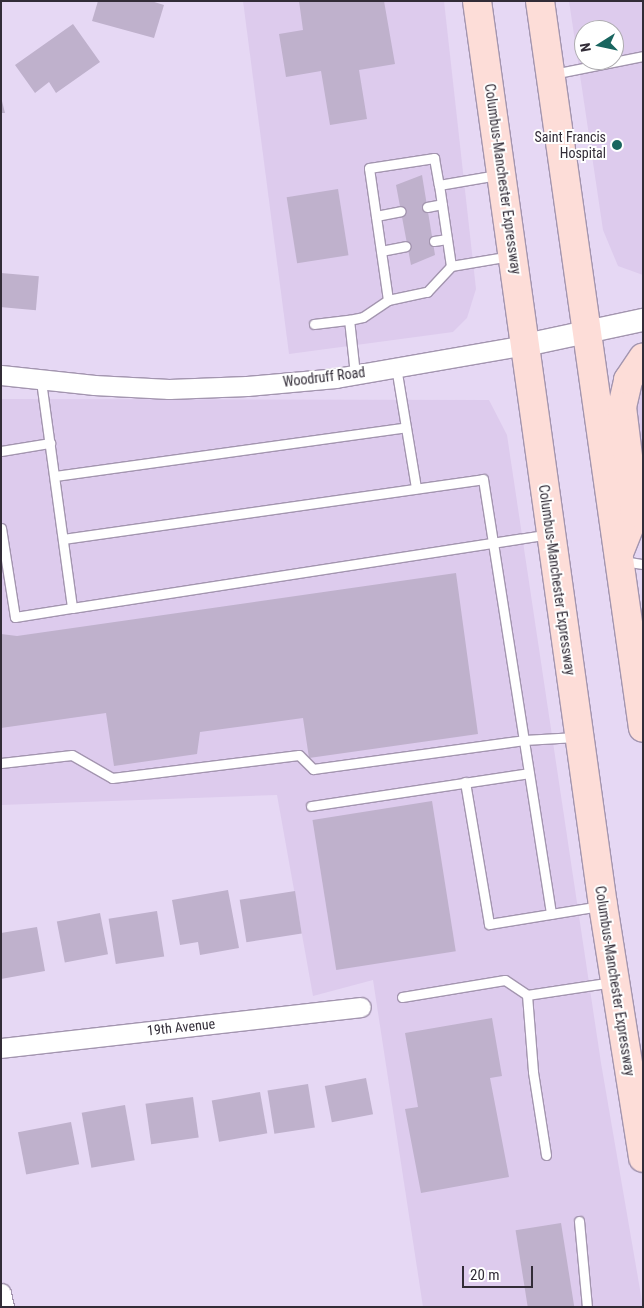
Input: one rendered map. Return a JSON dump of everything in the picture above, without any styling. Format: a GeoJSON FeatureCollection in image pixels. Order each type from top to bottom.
{"type":"FeatureCollection","features":[{"type":"Feature","properties":{"kind":"main road","name":"Columbus-Manchester Expressway"},"geometry":{"type":"LineString","coordinates":[[478,1],[579,737],[614,982],[643,1158]]}},
{"type":"Feature","properties":{"kind":"main road"},"geometry":{"type":"LineString","coordinates":[[540,1],[586,330],[627,560],[643,728]]}},
{"type":"Feature","properties":{"kind":"main road"},"geometry":{"type":"LineString","coordinates":[[627,560],[635,512],[622,407],[628,380],[643,358]]}},
{"type":"Feature","properties":{"kind":"street","name":"Woodruff Road"},"geometry":{"type":"LineString","coordinates":[[1,375],[41,381],[169,389],[247,386],[355,374],[526,345],[586,330],[643,320]]}},
{"type":"Feature","properties":{"kind":"street","name":"19th Avenue"},"geometry":{"type":"LineString","coordinates":[[1,1048],[361,1007]]}},
{"type":"Feature","properties":{"kind":"street"},"geometry":{"type":"LineString","coordinates":[[1,1293],[4,1307]]}},
{"type":"Feature","properties":{"kind":"lane"},"geometry":{"type":"LineString","coordinates":[[550,74],[643,56]]}},
{"type":"Feature","properties":{"kind":"lane"},"geometry":{"type":"LineString","coordinates":[[388,300],[369,168],[434,158],[451,266]]}},
{"type":"Feature","properties":{"kind":"lane"},"geometry":{"type":"LineString","coordinates":[[439,185],[502,174]]}},
{"type":"Feature","properties":{"kind":"lane"},"geometry":{"type":"LineString","coordinates":[[426,207],[442,204]]}},
{"type":"Feature","properties":{"kind":"lane"},"geometry":{"type":"LineString","coordinates":[[376,216],[401,211]]}},
{"type":"Feature","properties":{"kind":"lane"},"geometry":{"type":"LineString","coordinates":[[434,242],[447,240]]}},
{"type":"Feature","properties":{"kind":"lane"},"geometry":{"type":"LineString","coordinates":[[381,251],[406,246]]}},
{"type":"Feature","properties":{"kind":"lane"},"geometry":{"type":"LineString","coordinates":[[314,324],[364,317],[388,300],[427,292],[451,266],[514,255]]}},
{"type":"Feature","properties":{"kind":"lane"},"geometry":{"type":"LineString","coordinates":[[349,320],[355,374]]}},
{"type":"Feature","properties":{"kind":"lane"},"geometry":{"type":"LineString","coordinates":[[396,367],[416,488]]}},
{"type":"Feature","properties":{"kind":"lane"},"geometry":{"type":"LineString","coordinates":[[41,381],[72,608]]}},
{"type":"Feature","properties":{"kind":"lane"},"geometry":{"type":"LineString","coordinates":[[55,476],[406,427]]}},
{"type":"Feature","properties":{"kind":"lane"},"geometry":{"type":"LineString","coordinates":[[1,451],[50,443]]}},
{"type":"Feature","properties":{"kind":"lane"},"geometry":{"type":"LineString","coordinates":[[64,539],[483,479],[551,914]]}},
{"type":"Feature","properties":{"kind":"lane"},"geometry":{"type":"LineString","coordinates":[[1,528],[16,617],[551,534]]}},
{"type":"Feature","properties":{"kind":"lane"},"geometry":{"type":"LineString","coordinates":[[1,763],[72,755],[112,778],[299,756],[313,769],[524,740],[579,737]]}},
{"type":"Feature","properties":{"kind":"lane"},"geometry":{"type":"LineString","coordinates":[[311,806],[529,773]]}},
{"type":"Feature","properties":{"kind":"lane"},"geometry":{"type":"LineString","coordinates":[[465,782],[489,924],[603,905]]}},
{"type":"Feature","properties":{"kind":"lane"},"geometry":{"type":"LineString","coordinates":[[402,997],[506,980],[527,995],[614,982]]}},
{"type":"Feature","properties":{"kind":"lane"},"geometry":{"type":"LineString","coordinates":[[527,995],[533,1072],[546,1155]]}},
{"type":"Feature","properties":{"kind":"lane"},"geometry":{"type":"LineString","coordinates":[[580,1221],[587,1307]]}},
{"type":"Feature","properties":{"kind":"shaded area"},"geometry":{"type":"Polygon","coordinates":[[[243,1],[444,1],[476,289],[467,318],[453,332],[289,354],[243,1]]]}},
{"type":"Feature","properties":{"kind":"shaded area","name":"Saint Francis Hospital"},"geometry":{"type":"Polygon","coordinates":[[[569,1],[643,1],[643,275],[618,266],[603,230],[579,70],[624,70],[624,20],[574,20],[574,35],[569,1]]]}},
{"type":"Feature","properties":{"kind":"shaded area"},"geometry":{"type":"Polygon","coordinates":[[[643,384],[643,465],[635,407],[643,384]]]}},
{"type":"Feature","properties":{"kind":"shaded area"},"geometry":{"type":"Polygon","coordinates":[[[1,399],[489,400],[507,435],[601,1063],[643,1307],[423,1307],[373,980],[313,996],[277,795],[1,805],[1,399]]]}},
{"type":"Feature","properties":{"kind":"building"},"geometry":{"type":"Polygon","coordinates":[[[98,1],[151,1],[164,5],[154,38],[92,21],[98,1]]]}},
{"type":"Feature","properties":{"kind":"building"},"geometry":{"type":"Polygon","coordinates":[[[299,1],[384,1],[395,64],[359,70],[367,119],[330,125],[321,71],[286,77],[279,34],[303,30],[299,1]]]}},
{"type":"Feature","properties":{"kind":"building"},"geometry":{"type":"Polygon","coordinates":[[[73,24],[100,62],[56,93],[49,82],[35,93],[15,65],[73,24]]]}},
{"type":"Feature","properties":{"kind":"building"},"geometry":{"type":"Polygon","coordinates":[[[1,97],[5,113],[1,113],[1,97]]]}},
{"type":"Feature","properties":{"kind":"building"},"geometry":{"type":"Polygon","coordinates":[[[422,175],[435,255],[411,265],[396,185],[422,175]]]}},
{"type":"Feature","properties":{"kind":"building"},"geometry":{"type":"Polygon","coordinates":[[[338,189],[348,255],[297,263],[287,197],[338,189]]]}},
{"type":"Feature","properties":{"kind":"building"},"geometry":{"type":"Polygon","coordinates":[[[1,273],[39,276],[36,310],[1,307],[1,273]]]}},
{"type":"Feature","properties":{"kind":"building"},"geometry":{"type":"Polygon","coordinates":[[[456,573],[478,734],[309,758],[303,718],[200,732],[197,754],[114,766],[106,713],[1,728],[1,634],[17,636],[456,573]]]}},
{"type":"Feature","properties":{"kind":"building"},"geometry":{"type":"Polygon","coordinates":[[[432,801],[456,951],[336,970],[312,820],[432,801]]]}},
{"type":"Feature","properties":{"kind":"building"},"geometry":{"type":"Polygon","coordinates":[[[228,890],[239,948],[200,955],[198,942],[180,945],[172,900],[228,890]]]}},
{"type":"Feature","properties":{"kind":"building"},"geometry":{"type":"Polygon","coordinates":[[[295,891],[302,933],[246,942],[240,900],[295,891]]]}},
{"type":"Feature","properties":{"kind":"building"},"geometry":{"type":"Polygon","coordinates":[[[157,911],[164,956],[116,964],[109,919],[157,911]]]}},
{"type":"Feature","properties":{"kind":"building"},"geometry":{"type":"Polygon","coordinates":[[[100,913],[108,954],[65,963],[57,921],[100,913]]]}},
{"type":"Feature","properties":{"kind":"building"},"geometry":{"type":"Polygon","coordinates":[[[37,927],[45,971],[1,979],[1,933],[37,927]]]}},
{"type":"Feature","properties":{"kind":"building"},"geometry":{"type":"Polygon","coordinates":[[[492,1018],[502,1076],[490,1078],[509,1177],[421,1193],[405,1109],[418,1107],[405,1033],[492,1018]]]}},
{"type":"Feature","properties":{"kind":"building"},"geometry":{"type":"Polygon","coordinates":[[[366,1078],[373,1114],[332,1122],[325,1086],[366,1078]]]}},
{"type":"Feature","properties":{"kind":"building"},"geometry":{"type":"Polygon","coordinates":[[[308,1084],[315,1127],[274,1134],[268,1090],[308,1084]]]}},
{"type":"Feature","properties":{"kind":"building"},"geometry":{"type":"Polygon","coordinates":[[[260,1092],[267,1133],[219,1142],[212,1101],[260,1092]]]}},
{"type":"Feature","properties":{"kind":"building"},"geometry":{"type":"Polygon","coordinates":[[[193,1097],[199,1138],[151,1144],[145,1104],[193,1097]]]}},
{"type":"Feature","properties":{"kind":"building"},"geometry":{"type":"Polygon","coordinates":[[[125,1105],[135,1160],[91,1168],[82,1113],[125,1105]]]}},
{"type":"Feature","properties":{"kind":"building"},"geometry":{"type":"Polygon","coordinates":[[[71,1122],[79,1164],[26,1175],[18,1132],[71,1122]]]}},
{"type":"Feature","properties":{"kind":"building"},"geometry":{"type":"Polygon","coordinates":[[[561,1223],[574,1307],[528,1307],[516,1230],[561,1223]]]}},
{"type":"Feature","properties":{"kind":"place","name":"Saint Francis Hospital"},"geometry":{"type":"Point","coordinates":[617,145]}}]}
